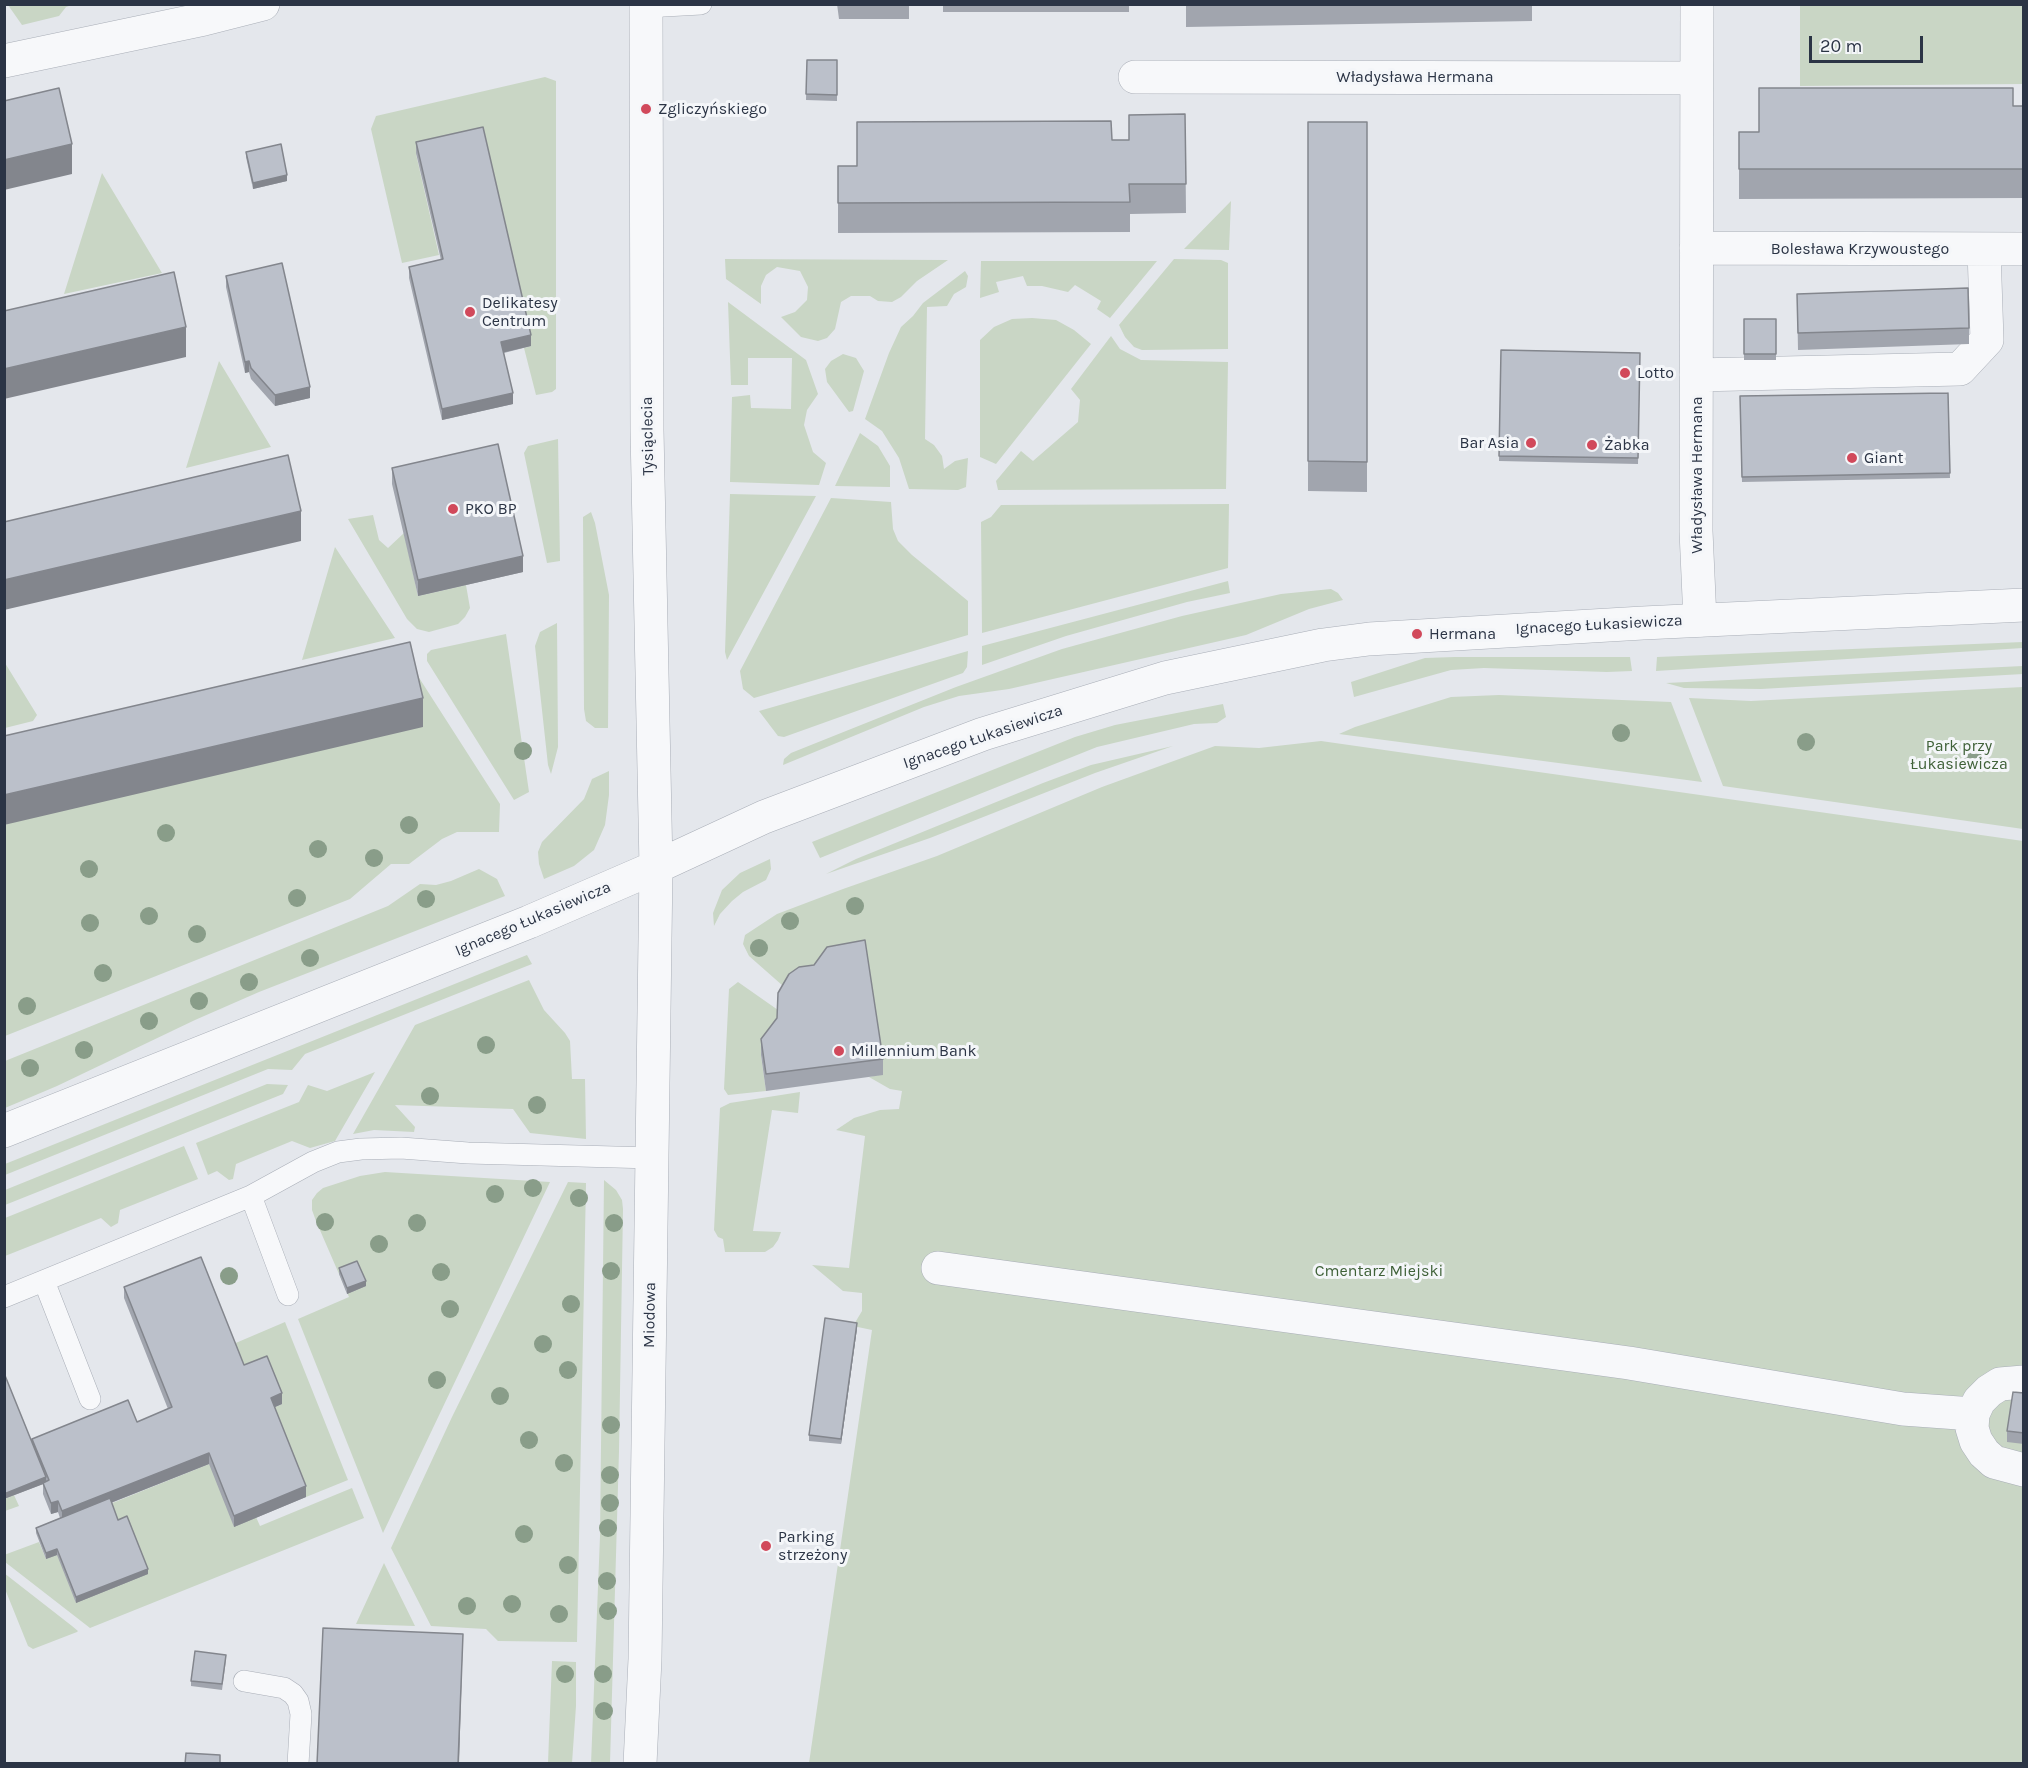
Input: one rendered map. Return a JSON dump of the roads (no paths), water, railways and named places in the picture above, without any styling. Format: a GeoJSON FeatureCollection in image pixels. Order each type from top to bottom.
{"type":"FeatureCollection","features":[{"type":"Feature","properties":{"kind":"street"},"geometry":{"type":"LineString","coordinates":[[4,61],[263,4]]}},
{"type":"Feature","properties":{"kind":"street","name":"Władysława Hermana"},"geometry":{"type":"LineString","coordinates":[[1697,4],[1696,531],[1700,620]]}},
{"type":"Feature","properties":{"kind":"street","name":"Tysiąclecia"},"geometry":{"type":"LineString","coordinates":[[646,6],[647,430],[656,867]]}},
{"type":"Feature","properties":{"kind":"street","name":"Władysława Hermana"},"geometry":{"type":"LineString","coordinates":[[1134,77],[1696,78]]}},
{"type":"Feature","properties":{"kind":"street","name":"Bolesława Krzywoustego"},"geometry":{"type":"LineString","coordinates":[[1696,248],[2024,249]]}},
{"type":"Feature","properties":{"kind":"street"},"geometry":{"type":"LineString","coordinates":[[1696,375],[1960,369],[1987,340],[1984,250]]}},
{"type":"Feature","properties":{"kind":"street","name":"Ignacego Łukasiewicza"},"geometry":{"type":"LineString","coordinates":[[4,1131],[529,922],[764,817],[983,734],[1166,678],[1323,645],[1417,634],[2024,605]]}},
{"type":"Feature","properties":{"kind":"street","name":"Miodowa"},"geometry":{"type":"LineString","coordinates":[[640,1764],[645,1659],[656,867]]}},
{"type":"Feature","properties":{"kind":"street"},"geometry":{"type":"LineString","coordinates":[[939,1268],[1629,1363],[1903,1409],[1973,1414]]}},
{"type":"Feature","properties":{"kind":"street"},"geometry":{"type":"LineString","coordinates":[[2024,1382],[2000,1384],[1978,1401],[1973,1414],[1972,1428],[1976,1441],[1994,1462],[2024,1470]]}},
{"type":"Feature","properties":{"kind":"lane"},"geometry":{"type":"LineString","coordinates":[[646,6],[701,4]]}},
{"type":"Feature","properties":{"kind":"lane"},"geometry":{"type":"LineString","coordinates":[[4,1297],[251,1197],[313,1162],[338,1152],[401,1148],[468,1153],[652,1158]]}},
{"type":"Feature","properties":{"kind":"lane"},"geometry":{"type":"LineString","coordinates":[[251,1197],[288,1296]]}},
{"type":"Feature","properties":{"kind":"lane"},"geometry":{"type":"LineString","coordinates":[[44,1281],[90,1399]]}},
{"type":"Feature","properties":{"kind":"lane"},"geometry":{"type":"LineString","coordinates":[[244,1681],[284,1688],[298,1701],[301,1714],[298,1764]]}},
{"type":"Feature","properties":{"kind":"place","name":"Zgliczyńskiego"},"geometry":{"type":"Point","coordinates":[646,109]}},
{"type":"Feature","properties":{"kind":"place","name":"Delikatesy Centrum"},"geometry":{"type":"Point","coordinates":[470,312]}},
{"type":"Feature","properties":{"kind":"place","name":"Lotto"},"geometry":{"type":"Point","coordinates":[1625,373]}},
{"type":"Feature","properties":{"kind":"place","name":"Bar Asia"},"geometry":{"type":"Point","coordinates":[1531,443]}},
{"type":"Feature","properties":{"kind":"place","name":"Żabka"},"geometry":{"type":"Point","coordinates":[1592,445]}},
{"type":"Feature","properties":{"kind":"place","name":"Giant"},"geometry":{"type":"Point","coordinates":[1852,458]}},
{"type":"Feature","properties":{"kind":"place","name":"PKO BP"},"geometry":{"type":"Point","coordinates":[453,509]}},
{"type":"Feature","properties":{"kind":"place","name":"Hermana"},"geometry":{"type":"Point","coordinates":[1417,634]}},
{"type":"Feature","properties":{"kind":"place","name":"Millennium Bank"},"geometry":{"type":"Point","coordinates":[839,1051]}},
{"type":"Feature","properties":{"kind":"place","name":"Parking strzeżony"},"geometry":{"type":"Point","coordinates":[766,1546]}},
{"type":"Feature","properties":{"kind":"park label","name":"Park przy Łukasiewicza"},"geometry":{"type":"Point","coordinates":[1959,755]}},
{"type":"Feature","properties":{"kind":"park label","name":"Cmentarz Miejski"},"geometry":{"type":"Point","coordinates":[1379,1271]}}]}
